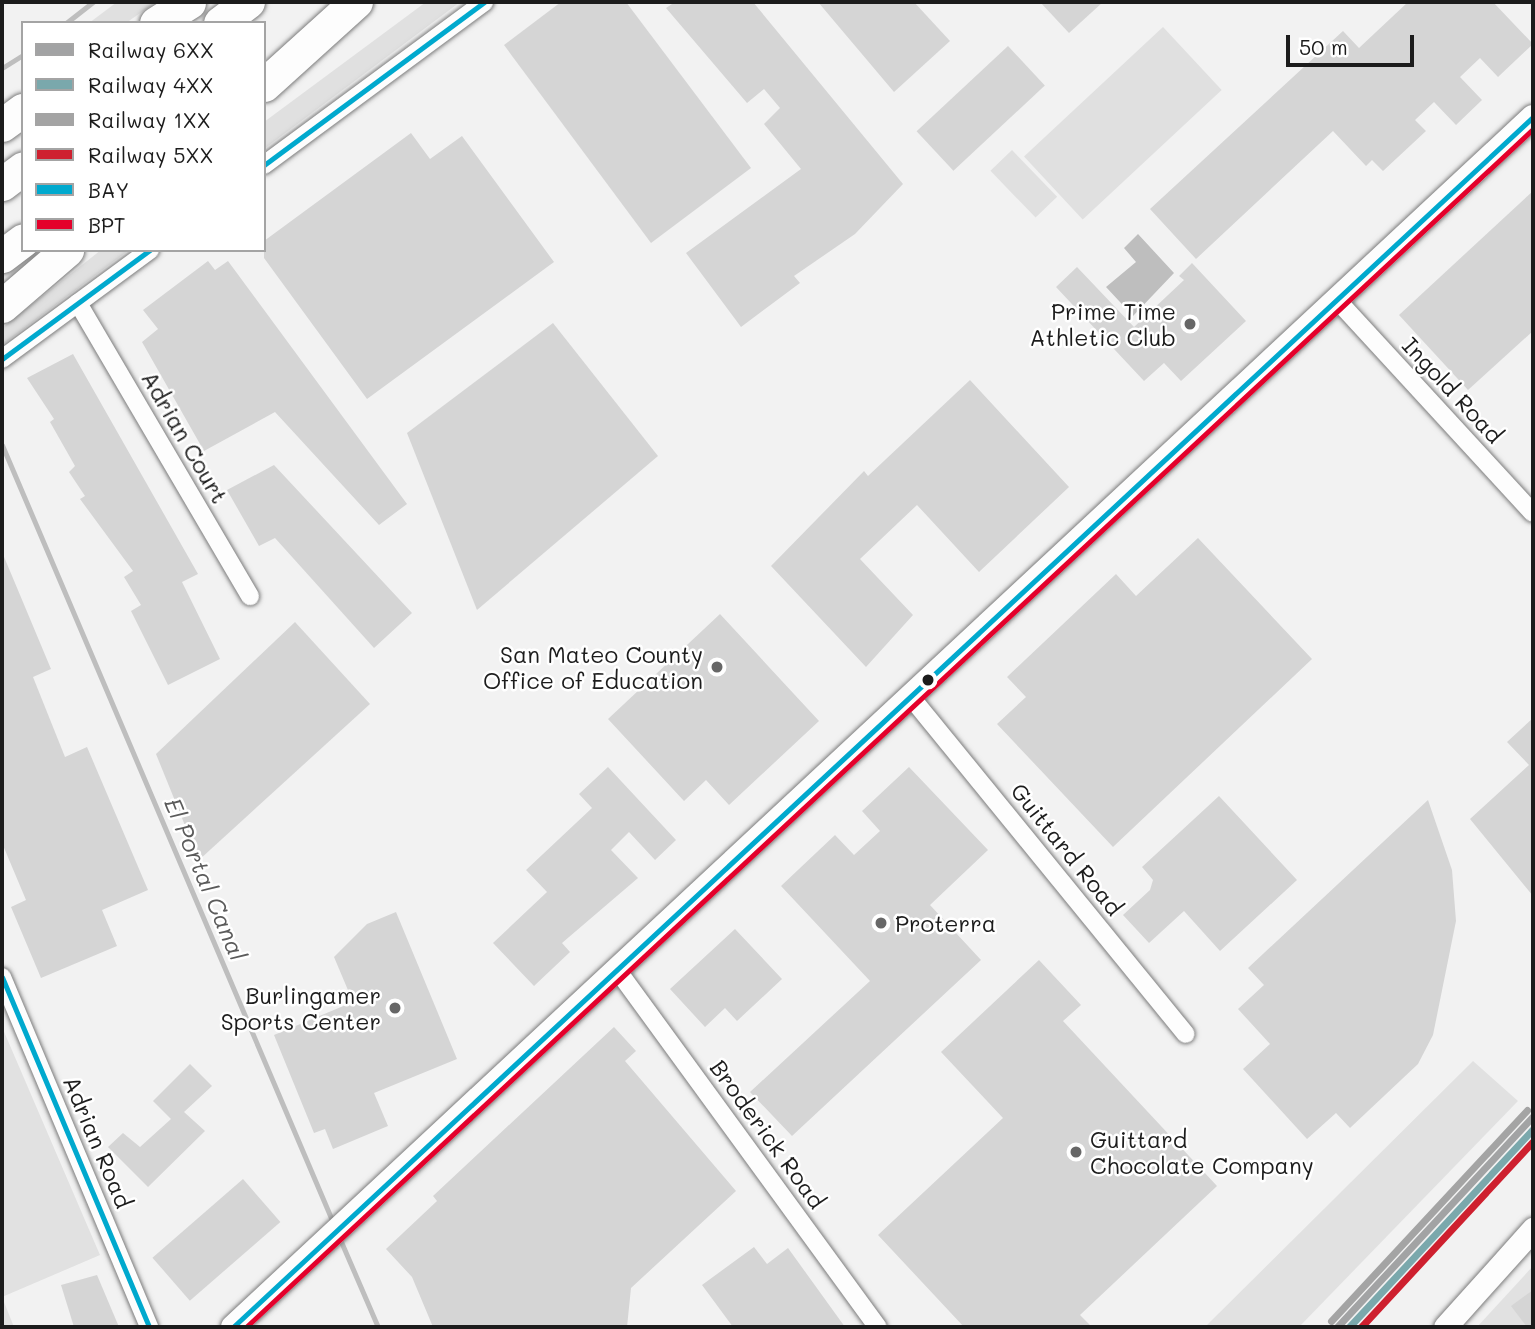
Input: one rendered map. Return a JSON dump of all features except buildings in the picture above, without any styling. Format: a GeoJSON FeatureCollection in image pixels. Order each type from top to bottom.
{"type":"FeatureCollection","features":[{"type":"Feature","properties":{"kind":"highway"},"geometry":{"type":"LineString","coordinates":[[159,21],[189,2]]}},
{"type":"Feature","properties":{"kind":"highway"},"geometry":{"type":"LineString","coordinates":[[223,21],[248,2]]}},
{"type":"Feature","properties":{"kind":"highway"},"geometry":{"type":"LineString","coordinates":[[266,60],[344,2]]}},
{"type":"Feature","properties":{"kind":"highway"},"geometry":{"type":"LineString","coordinates":[[266,83],[356,2]]}},
{"type":"Feature","properties":{"kind":"highway"},"geometry":{"type":"LineString","coordinates":[[2,125],[21,111]]}},
{"type":"Feature","properties":{"kind":"highway"},"geometry":{"type":"LineString","coordinates":[[2,184],[21,170]]}},
{"type":"Feature","properties":{"kind":"highway"},"geometry":{"type":"LineString","coordinates":[[2,256],[21,242]]}},
{"type":"Feature","properties":{"kind":"highway"},"geometry":{"type":"LineString","coordinates":[[2,306],[65,252]]}},
{"type":"Feature","properties":{"kind":"main road"},"geometry":{"type":"LineString","coordinates":[[233,1327],[1533,117]]}},
{"type":"Feature","properties":{"kind":"street"},"geometry":{"type":"LineString","coordinates":[[266,164],[484,2]]}},
{"type":"Feature","properties":{"kind":"street"},"geometry":{"type":"LineString","coordinates":[[2,359],[146,252]]}},
{"type":"Feature","properties":{"kind":"street","name":"Ingold Road"},"geometry":{"type":"LineString","coordinates":[[1337,300],[1533,513]]}},
{"type":"Feature","properties":{"kind":"street","name":"Adrian Court"},"geometry":{"type":"LineString","coordinates":[[78,303],[250,596]]}},
{"type":"Feature","properties":{"kind":"street","name":"Guittard Road"},"geometry":{"type":"LineString","coordinates":[[910,696],[1186,1034]]}},
{"type":"Feature","properties":{"kind":"street","name":"Broderick Road"},"geometry":{"type":"LineString","coordinates":[[618,971],[878,1327]]}},
{"type":"Feature","properties":{"kind":"street","name":"Adrian Road"},"geometry":{"type":"LineString","coordinates":[[2,977],[149,1327]]}},
{"type":"Feature","properties":{"kind":"street"},"geometry":{"type":"LineString","coordinates":[[1445,1327],[1533,1229]]}},
{"type":"Feature","properties":{"kind":"shaded area"},"geometry":{"type":"Polygon","coordinates":[[[117,2],[156,2],[129,21],[92,21],[117,2]]]}},
{"type":"Feature","properties":{"kind":"shaded area"},"geometry":{"type":"Polygon","coordinates":[[[426,2],[460,2],[266,148],[266,121],[426,2]]]}},
{"type":"Feature","properties":{"kind":"shaded area"},"geometry":{"type":"Polygon","coordinates":[[[1163,27],[1222,90],[1083,219],[1024,157],[1163,27]]]}},
{"type":"Feature","properties":{"kind":"shaded area"},"geometry":{"type":"Polygon","coordinates":[[[1012,150],[1057,197],[1036,218],[990,171],[1012,150]]]}},
{"type":"Feature","properties":{"kind":"shaded area"},"geometry":{"type":"Polygon","coordinates":[[[1138,234],[1174,273],[1133,316],[1106,287],[1136,262],[1124,248],[1138,234]]]}},
{"type":"Feature","properties":{"kind":"shaded area"},"geometry":{"type":"Polygon","coordinates":[[[98,252],[126,252],[2,345],[2,328],[98,252]]]}},
{"type":"Feature","properties":{"kind":"shaded area"},"geometry":{"type":"Polygon","coordinates":[[[2,1027],[100,1255],[2,1297],[2,1027]]]}},
{"type":"Feature","properties":{"kind":"shaded area"},"geometry":{"type":"Polygon","coordinates":[[[1473,1061],[1518,1101],[1299,1327],[1205,1327],[1473,1061]]]}},
{"type":"Feature","properties":{"kind":"shaded area"},"geometry":{"type":"Polygon","coordinates":[[[1533,1266],[1533,1327],[1477,1327],[1533,1266]]]}},
{"type":"Feature","properties":{"kind":"shaded area"},"geometry":{"type":"Polygon","coordinates":[[[2,1297],[14,1327],[2,1327],[2,1297]]]}},
{"type":"Feature","properties":{"kind":"waterway"},"geometry":{"type":"LineString","coordinates":[[69,21],[93,2]]}},
{"type":"Feature","properties":{"kind":"waterway"},"geometry":{"type":"LineString","coordinates":[[2,68],[21,56]]}},
{"type":"Feature","properties":{"kind":"waterway","name":"El Portal Canal"},"geometry":{"type":"LineString","coordinates":[[2,445],[334,1225]]}},
{"type":"Feature","properties":{"kind":"waterway","name":"El Portal Canal"},"geometry":{"type":"LineString","coordinates":[[339,1237],[378,1327]]}},
{"type":"Feature","properties":{"kind":"rail line","name":"1XX"},"geometry":{"type":"LineString","coordinates":[[1331,1321],[1527,1110]]}},
{"type":"Feature","properties":{"kind":"rail line","name":"6XX"},"geometry":{"type":"LineString","coordinates":[[1337,1327],[1533,1116]]}},
{"type":"Feature","properties":{"kind":"rail line","name":"4XX"},"geometry":{"type":"LineString","coordinates":[[1349,1327],[1533,1129]]}},
{"type":"Feature","properties":{"kind":"rail line","name":"5XX"},"geometry":{"type":"LineString","coordinates":[[1361,1327],[1533,1141]]}},
{"type":"Feature","properties":{"kind":"transit line","name":"BAY"},"geometry":{"type":"LineString","coordinates":[[266,164],[484,2]]}},
{"type":"Feature","properties":{"kind":"transit line","name":"BAY"},"geometry":{"type":"LineString","coordinates":[[233,1327],[1533,117]]}},
{"type":"Feature","properties":{"kind":"transit line","name":"BPT"},"geometry":{"type":"LineString","coordinates":[[246,1327],[1533,129]]}},
{"type":"Feature","properties":{"kind":"transit line","name":"BAY"},"geometry":{"type":"LineString","coordinates":[[2,359],[147,252]]}},
{"type":"Feature","properties":{"kind":"transit line","name":"BAY"},"geometry":{"type":"LineString","coordinates":[[2,977],[149,1327]]}},
{"type":"Feature","properties":{"kind":"place","name":"Prime Time Athletic Club"},"geometry":{"type":"Point","coordinates":[1190,324]}},
{"type":"Feature","properties":{"kind":"place","name":"San Mateo County Office of Education"},"geometry":{"type":"Point","coordinates":[717,667]}},
{"type":"Feature","properties":{"kind":"place","name":"Proterra"},"geometry":{"type":"Point","coordinates":[881,923]}},
{"type":"Feature","properties":{"kind":"place","name":"Burlingamer Sports Center"},"geometry":{"type":"Point","coordinates":[395,1008]}},
{"type":"Feature","properties":{"kind":"place","name":"Guittard Chocolate Company"},"geometry":{"type":"Point","coordinates":[1076,1152]}}]}
